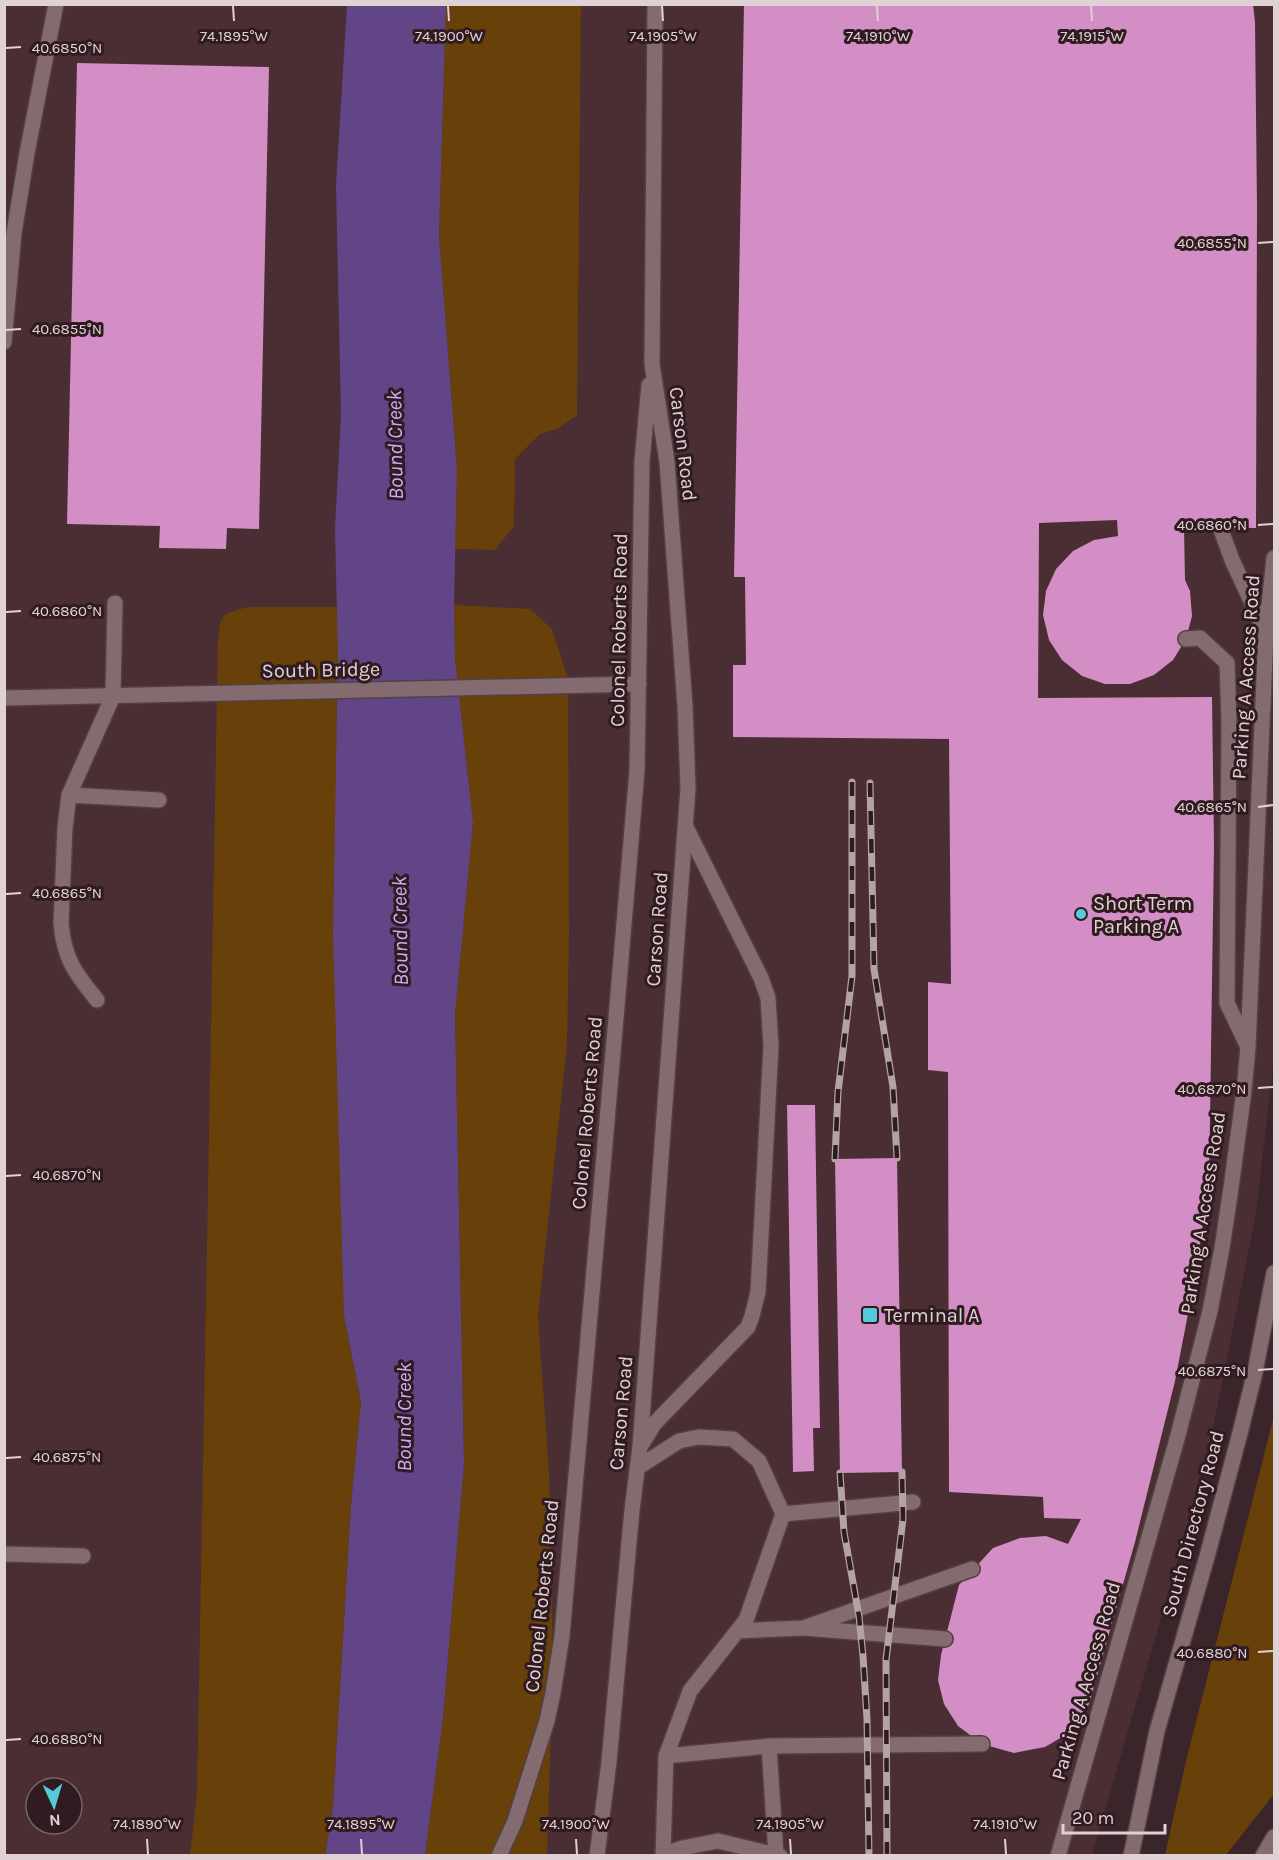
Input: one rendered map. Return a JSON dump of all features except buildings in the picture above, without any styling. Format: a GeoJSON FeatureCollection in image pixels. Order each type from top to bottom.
{"type":"FeatureCollection","features":[{"type":"Feature","properties":{"kind":"street"},"geometry":{"type":"LineString","coordinates":[[4,342],[14,233],[56,4]]}},
{"type":"Feature","properties":{"kind":"street","name":"Carson Road"},"geometry":{"type":"LineString","coordinates":[[597,1856],[609,1762],[640,1447],[688,788],[685,706],[668,462],[652,364],[655,4]]}},
{"type":"Feature","properties":{"kind":"street","name":"Colonel Roberts Road"},"geometry":{"type":"LineString","coordinates":[[499,1856],[515,1821],[547,1721],[554,1693],[561,1636],[637,770],[642,461],[652,364]]}},
{"type":"Feature","properties":{"kind":"street"},"geometry":{"type":"LineString","coordinates":[[1220,527],[1232,560],[1266,633]]}},
{"type":"Feature","properties":{"kind":"street","name":"Parking A Access Road"},"geometry":{"type":"LineString","coordinates":[[1058,1856],[1177,1439],[1207,1322],[1222,1248],[1233,1177],[1248,1047],[1266,633],[1275,558]]}},
{"type":"Feature","properties":{"kind":"street"},"geometry":{"type":"LineString","coordinates":[[97,1000],[66,956],[62,924],[65,828],[69,795],[113,696],[115,603]]}},
{"type":"Feature","properties":{"kind":"street"},"geometry":{"type":"LineString","coordinates":[[1186,639],[1200,638],[1227,663],[1229,721],[1227,1003],[1248,1047]]}},
{"type":"Feature","properties":{"kind":"street","name":"South Bridge"},"geometry":{"type":"LineString","coordinates":[[4,699],[639,684]]}},
{"type":"Feature","properties":{"kind":"street"},"geometry":{"type":"LineString","coordinates":[[69,795],[159,800]]}},
{"type":"Feature","properties":{"kind":"street"},"geometry":{"type":"LineString","coordinates":[[640,1447],[654,1424],[748,1327],[758,1292],[771,1046],[768,998],[761,978],[686,827]]}},
{"type":"Feature","properties":{"kind":"street","name":"South Directory Road"},"geometry":{"type":"LineString","coordinates":[[1131,1856],[1157,1731],[1222,1504],[1245,1413],[1275,1273]]}},
{"type":"Feature","properties":{"kind":"street"},"geometry":{"type":"LineString","coordinates":[[637,1468],[679,1441],[699,1437],[733,1439],[759,1461],[783,1514],[746,1620],[690,1691],[666,1756],[663,1855],[682,1848],[717,1841],[778,1855],[769,1746]]}},
{"type":"Feature","properties":{"kind":"street"},"geometry":{"type":"LineString","coordinates":[[783,1514],[913,1502]]}},
{"type":"Feature","properties":{"kind":"street"},"geometry":{"type":"LineString","coordinates":[[4,1554],[83,1556]]}},
{"type":"Feature","properties":{"kind":"street"},"geometry":{"type":"LineString","coordinates":[[803,1628],[972,1569]]}},
{"type":"Feature","properties":{"kind":"street"},"geometry":{"type":"LineString","coordinates":[[737,1631],[803,1628],[945,1639]]}},
{"type":"Feature","properties":{"kind":"street"},"geometry":{"type":"LineString","coordinates":[[666,1756],[769,1746],[982,1744]]}},
{"type":"Feature","properties":{"kind":"street"},"geometry":{"type":"LineString","coordinates":[[1263,1856],[1275,1837]]}},
{"type":"Feature","properties":{"kind":"shaded area"},"geometry":{"type":"Polygon","coordinates":[[[5,5],[1274,5],[1274,1057],[1256,1214],[1206,1463],[1092,1855],[5,1856],[5,5]]]}},
{"type":"Feature","properties":{"kind":"shaded area"},"geometry":{"type":"Polygon","coordinates":[[[446,5],[581,5],[577,415],[557,429],[540,434],[515,459],[514,526],[495,550],[455,549],[457,469],[439,236],[446,5]]]}},
{"type":"Feature","properties":{"kind":"shaded area"},"geometry":{"type":"Polygon","coordinates":[[[454,605],[530,609],[552,629],[568,679],[567,1044],[538,1316],[549,1472],[553,1665],[547,1855],[425,1856],[443,1718],[464,1463],[455,1014],[473,823],[455,659],[454,605]]]}},
{"type":"Feature","properties":{"kind":"shaded area"},"geometry":{"type":"Polygon","coordinates":[[[248,607],[338,607],[344,1316],[361,1402],[351,1505],[333,1806],[325,1855],[190,1856],[197,1794],[218,641],[224,616],[248,607]]]}},
{"type":"Feature","properties":{"kind":"shaded area"},"geometry":{"type":"Polygon","coordinates":[[[1274,1416],[1274,1794],[1226,1855],[1165,1855],[1186,1761],[1274,1416]]]}},
{"type":"Feature","properties":{"kind":"water","name":"Bound Creek"},"geometry":{"type":"Polygon","coordinates":[[[347,5],[446,5],[439,236],[457,469],[455,659],[473,823],[455,1014],[464,1463],[443,1718],[425,1855],[325,1856],[333,1806],[351,1505],[361,1402],[344,1316],[333,934],[338,656],[335,529],[341,415],[336,184],[347,5]]]}},
{"type":"Feature","properties":{"kind":"railway"},"geometry":{"type":"LineString","coordinates":[[835,1159],[838,1092],[852,976],[852,782]]}},
{"type":"Feature","properties":{"kind":"railway"},"geometry":{"type":"LineString","coordinates":[[870,783],[874,969],[893,1087],[897,1158]]}},
{"type":"Feature","properties":{"kind":"railway"},"geometry":{"type":"LineString","coordinates":[[887,1856],[886,1660],[903,1519],[902,1472]]}},
{"type":"Feature","properties":{"kind":"railway"},"geometry":{"type":"LineString","coordinates":[[840,1473],[844,1532],[859,1616],[863,1656],[867,1719],[869,1856]]}},
{"type":"Feature","properties":{"kind":"place","name":"Short Term Parking A"},"geometry":{"type":"Point","coordinates":[1081,914]}},
{"type":"Feature","properties":{"kind":"place","name":"Terminal A"},"geometry":{"type":"Point","coordinates":[870,1315]}}]}
